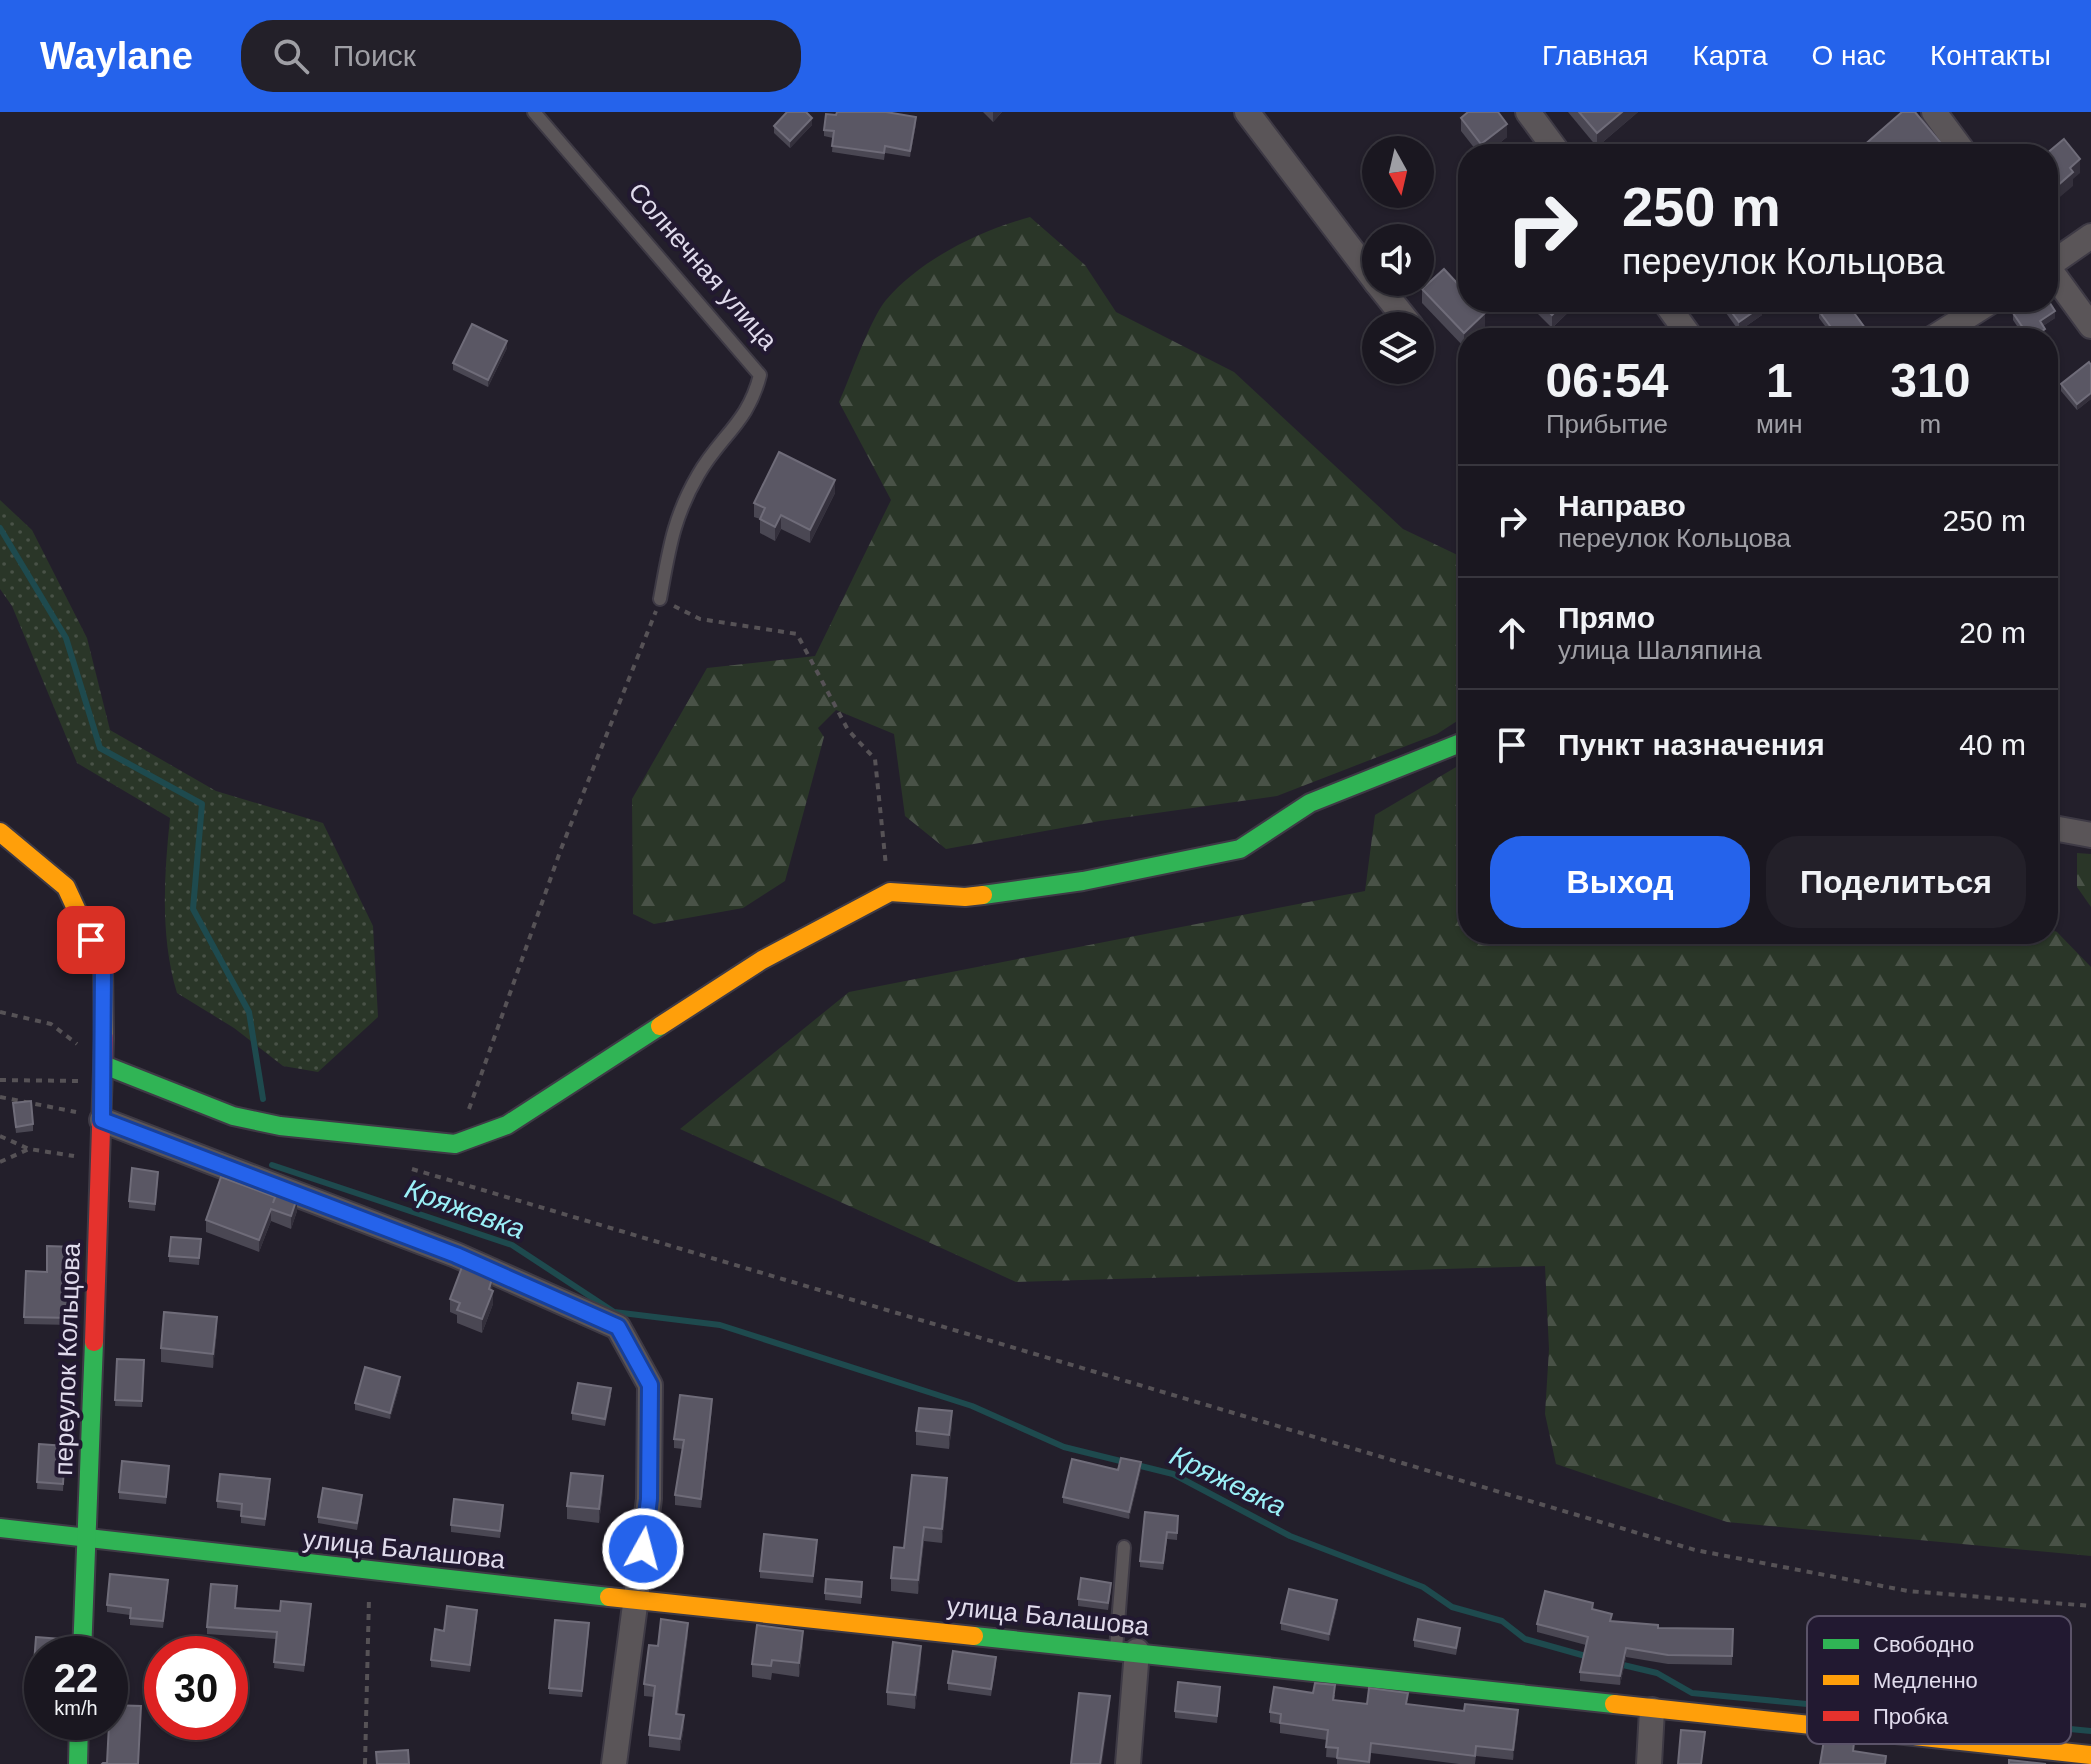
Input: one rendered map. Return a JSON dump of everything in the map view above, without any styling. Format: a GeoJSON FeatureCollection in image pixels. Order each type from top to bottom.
{"type":"FeatureCollection","features":[{"type":"Feature","properties":{"kind":"street"},"geometry":{"type":"LineString","coordinates":[[1247,112],[1362,264]]}},
{"type":"Feature","properties":{"kind":"street"},"geometry":{"type":"LineString","coordinates":[[1528,112],[1552,144]]}},
{"type":"Feature","properties":{"kind":"street"},"geometry":{"type":"LineString","coordinates":[[1934,112],[1958,144]]}},
{"type":"Feature","properties":{"kind":"street"},"geometry":{"type":"LineString","coordinates":[[2058,260],[2091,236]]}},
{"type":"Feature","properties":{"kind":"street"},"geometry":{"type":"LineString","coordinates":[[2058,281],[2091,326]]}},
{"type":"Feature","properties":{"kind":"street"},"geometry":{"type":"LineString","coordinates":[[1387,296],[1400,312]]}},
{"type":"Feature","properties":{"kind":"street"},"geometry":{"type":"LineString","coordinates":[[1949,328],[1974,312]]}},
{"type":"Feature","properties":{"kind":"street"},"geometry":{"type":"LineString","coordinates":[[104,1065],[233,1116],[280,1126],[455,1144],[507,1125],[762,960],[890,892],[965,897],[1083,881],[1240,849],[1310,803],[1458,744]]}},
{"type":"Feature","properties":{"kind":"street"},"geometry":{"type":"LineString","coordinates":[[2058,829],[2091,835]]}},
{"type":"Feature","properties":{"kind":"street","name":"переулок Кольцова"},"geometry":{"type":"LineString","coordinates":[[0,832],[66,887],[103,967],[104,1065],[83,1636]]}},
{"type":"Feature","properties":{"kind":"street"},"geometry":{"type":"LineString","coordinates":[[102,1120],[456,1255],[618,1327],[650,1385],[649,1499],[614,1764]]}},
{"type":"Feature","properties":{"kind":"street","name":"улица Балашова"},"geometry":{"type":"LineString","coordinates":[[0,1528],[370,1572],[1127,1650],[1807,1726]]}},
{"type":"Feature","properties":{"kind":"street"},"geometry":{"type":"LineString","coordinates":[[1127,1650],[1128,1764]]}},
{"type":"Feature","properties":{"kind":"street"},"geometry":{"type":"LineString","coordinates":[[1649,1764],[1652,1710]]}},
{"type":"Feature","properties":{"kind":"street"},"geometry":{"type":"LineString","coordinates":[[78,1764],[79,1740]]}},
{"type":"Feature","properties":{"kind":"street","name":"улица Балашова"},"geometry":{"type":"LineString","coordinates":[[1984,1744],[2091,1755]]}},
{"type":"Feature","properties":{"kind":"lane","name":"Солнечная улица"},"geometry":{"type":"LineString","coordinates":[[534,112],[760,375],[753,404],[700,472],[674,521],[660,599]]}},
{"type":"Feature","properties":{"kind":"lane"},"geometry":{"type":"LineString","coordinates":[[1124,1547],[1127,1650]]}},
{"type":"Feature","properties":{"kind":"path"},"geometry":{"type":"LineString","coordinates":[[455,1144],[486,1068],[561,849],[660,599],[700,619],[797,634],[848,730],[875,759],[890,892]]}},
{"type":"Feature","properties":{"kind":"path"},"geometry":{"type":"LineString","coordinates":[[0,1012],[51,1024],[104,1065]]}},
{"type":"Feature","properties":{"kind":"path"},"geometry":{"type":"LineString","coordinates":[[0,1097],[45,1103],[102,1120]]}},
{"type":"Feature","properties":{"kind":"path"},"geometry":{"type":"LineString","coordinates":[[0,1136],[29,1149],[100,1161]]}},
{"type":"Feature","properties":{"kind":"path"},"geometry":{"type":"LineString","coordinates":[[0,1162],[29,1149]]}},
{"type":"Feature","properties":{"kind":"path"},"geometry":{"type":"LineString","coordinates":[[410,1168],[1695,1550],[1908,1591],[2091,1606]]}},
{"type":"Feature","properties":{"kind":"path"},"geometry":{"type":"LineString","coordinates":[[365,1764],[370,1572]]}},
{"type":"Feature","properties":{"kind":"green space"},"geometry":{"type":"Polygon","coordinates":[[[1030,217],[1085,265],[1116,312],[1234,372],[1403,529],[1458,555],[1458,720],[1437,734],[1277,796],[1100,821],[946,849],[905,816],[894,734],[836,710],[818,728],[824,737],[785,881],[743,908],[654,924],[633,914],[632,799],[707,668],[815,656],[891,500],[839,402],[880,309],[900,285],[933,259],[991,230],[1030,217]]]}},
{"type":"Feature","properties":{"kind":"green space"},"geometry":{"type":"Polygon","coordinates":[[[0,500],[32,530],[87,638],[110,730],[216,791],[323,823],[373,926],[378,1017],[318,1072],[283,1066],[234,1028],[177,993],[166,928],[165,884],[170,818],[77,763],[12,606],[0,589],[0,500]]]}},
{"type":"Feature","properties":{"kind":"green space"},"geometry":{"type":"Polygon","coordinates":[[[1458,766],[1458,944],[2058,944],[2058,933],[2091,967],[2091,1556],[1727,1522],[1556,1464],[1545,1414],[1549,1349],[1545,1266],[1016,1282],[680,1129],[849,992],[1365,891],[1375,815],[1458,766]]]}},
{"type":"Feature","properties":{"kind":"green space"},"geometry":{"type":"Polygon","coordinates":[[[2077,853],[2091,854],[2091,907],[2077,887],[2077,853]]]}},
{"type":"Feature","properties":{"kind":"building"},"geometry":{"type":"Polygon","coordinates":[[[787,112],[806,112],[812,118],[790,141],[774,126],[787,112]]]}},
{"type":"Feature","properties":{"kind":"building"},"geometry":{"type":"Polygon","coordinates":[[[837,112],[886,112],[916,117],[910,151],[885,146],[884,153],[832,146],[834,131],[824,130],[826,114],[836,115],[837,112]]]}},
{"type":"Feature","properties":{"kind":"building"},"geometry":{"type":"Polygon","coordinates":[[[1468,112],[1498,112],[1507,124],[1481,144],[1461,118],[1468,112]]]}},
{"type":"Feature","properties":{"kind":"building"},"geometry":{"type":"Polygon","coordinates":[[[1579,112],[1622,112],[1597,133],[1579,112]]]}},
{"type":"Feature","properties":{"kind":"building"},"geometry":{"type":"Polygon","coordinates":[[[1902,112],[1915,112],[1942,144],[1865,144],[1902,112]]]}},
{"type":"Feature","properties":{"kind":"building"},"geometry":{"type":"Polygon","coordinates":[[[2064,139],[2080,159],[2070,168],[2073,172],[2058,185],[2058,144],[2064,139]]]}},
{"type":"Feature","properties":{"kind":"building"},"geometry":{"type":"Polygon","coordinates":[[[1444,269],[1458,284],[1458,312],[1485,313],[1469,328],[1459,328],[1429,296],[1434,296],[1434,278],[1444,269]]]}},
{"type":"Feature","properties":{"kind":"building"},"geometry":{"type":"Polygon","coordinates":[[[1732,312],[1753,312],[1739,322],[1732,312]]]}},
{"type":"Feature","properties":{"kind":"building"},"geometry":{"type":"Polygon","coordinates":[[[1820,312],[1853,312],[1865,328],[1832,328],[1820,312]]]}},
{"type":"Feature","properties":{"kind":"building"},"geometry":{"type":"Polygon","coordinates":[[[2054,312],[2040,321],[2044,328],[2023,328],[2013,313],[2054,312]]]}},
{"type":"Feature","properties":{"kind":"building"},"geometry":{"type":"Polygon","coordinates":[[[472,324],[507,341],[488,380],[453,363],[472,324]]]}},
{"type":"Feature","properties":{"kind":"building"},"geometry":{"type":"Polygon","coordinates":[[[2089,362],[2091,393],[2077,404],[2061,384],[2089,362]]]}},
{"type":"Feature","properties":{"kind":"building"},"geometry":{"type":"Polygon","coordinates":[[[779,452],[835,480],[810,530],[781,515],[775,527],[760,519],[765,508],[754,503],[779,452]]]}},
{"type":"Feature","properties":{"kind":"building"},"geometry":{"type":"Polygon","coordinates":[[[31,1101],[33,1124],[16,1127],[13,1103],[31,1101]]]}},
{"type":"Feature","properties":{"kind":"building"},"geometry":{"type":"Polygon","coordinates":[[[132,1168],[158,1172],[155,1204],[129,1201],[132,1168]]]}},
{"type":"Feature","properties":{"kind":"building"},"geometry":{"type":"Polygon","coordinates":[[[221,1177],[275,1197],[273,1203],[278,1190],[297,1198],[291,1216],[271,1209],[259,1240],[206,1220],[221,1177]]]}},
{"type":"Feature","properties":{"kind":"building"},"geometry":{"type":"Polygon","coordinates":[[[171,1237],[201,1239],[199,1258],[169,1256],[171,1237]]]}},
{"type":"Feature","properties":{"kind":"building"},"geometry":{"type":"Polygon","coordinates":[[[47,1246],[75,1247],[72,1318],[24,1317],[26,1271],[47,1272],[47,1246]]]}},
{"type":"Feature","properties":{"kind":"building"},"geometry":{"type":"Polygon","coordinates":[[[462,1267],[492,1279],[489,1289],[493,1291],[482,1319],[457,1310],[460,1303],[450,1299],[462,1267]]]}},
{"type":"Feature","properties":{"kind":"building"},"geometry":{"type":"Polygon","coordinates":[[[164,1312],[217,1317],[213,1354],[161,1348],[164,1312]]]}},
{"type":"Feature","properties":{"kind":"building"},"geometry":{"type":"Polygon","coordinates":[[[117,1359],[144,1360],[142,1401],[115,1400],[117,1359]]]}},
{"type":"Feature","properties":{"kind":"building"},"geometry":{"type":"Polygon","coordinates":[[[365,1367],[400,1377],[390,1413],[355,1403],[365,1367]]]}},
{"type":"Feature","properties":{"kind":"building"},"geometry":{"type":"Polygon","coordinates":[[[578,1383],[611,1388],[605,1419],[572,1413],[578,1383]]]}},
{"type":"Feature","properties":{"kind":"building"},"geometry":{"type":"Polygon","coordinates":[[[680,1395],[712,1399],[701,1499],[675,1495],[684,1440],[674,1439],[680,1395]]]}},
{"type":"Feature","properties":{"kind":"building"},"geometry":{"type":"Polygon","coordinates":[[[919,1408],[952,1411],[949,1435],[916,1431],[919,1408]]]}},
{"type":"Feature","properties":{"kind":"building"},"geometry":{"type":"Polygon","coordinates":[[[39,1444],[65,1446],[63,1484],[37,1482],[39,1444]]]}},
{"type":"Feature","properties":{"kind":"building"},"geometry":{"type":"Polygon","coordinates":[[[1121,1458],[1141,1462],[1129,1512],[1063,1497],[1072,1459],[1118,1470],[1121,1458]]]}},
{"type":"Feature","properties":{"kind":"building"},"geometry":{"type":"Polygon","coordinates":[[[122,1461],[169,1466],[166,1497],[119,1492],[122,1461]]]}},
{"type":"Feature","properties":{"kind":"building"},"geometry":{"type":"Polygon","coordinates":[[[571,1473],[603,1476],[599,1509],[567,1506],[571,1473]]]}},
{"type":"Feature","properties":{"kind":"building"},"geometry":{"type":"Polygon","coordinates":[[[220,1474],[270,1479],[265,1519],[241,1516],[242,1504],[217,1501],[220,1474]]]}},
{"type":"Feature","properties":{"kind":"building"},"geometry":{"type":"Polygon","coordinates":[[[912,1475],[947,1478],[942,1529],[924,1527],[918,1580],[891,1578],[894,1547],[904,1548],[912,1475]]]}},
{"type":"Feature","properties":{"kind":"building"},"geometry":{"type":"Polygon","coordinates":[[[323,1488],[362,1495],[357,1523],[318,1517],[323,1488]]]}},
{"type":"Feature","properties":{"kind":"building"},"geometry":{"type":"Polygon","coordinates":[[[454,1499],[503,1505],[500,1531],[451,1525],[454,1499]]]}},
{"type":"Feature","properties":{"kind":"building"},"geometry":{"type":"Polygon","coordinates":[[[1145,1512],[1178,1516],[1177,1533],[1167,1532],[1163,1563],[1140,1561],[1145,1512]]]}},
{"type":"Feature","properties":{"kind":"building"},"geometry":{"type":"Polygon","coordinates":[[[764,1534],[817,1540],[813,1576],[760,1571],[764,1534]]]}},
{"type":"Feature","properties":{"kind":"building"},"geometry":{"type":"Polygon","coordinates":[[[110,1574],[168,1580],[163,1621],[130,1618],[131,1608],[107,1605],[110,1574]]]}},
{"type":"Feature","properties":{"kind":"building"},"geometry":{"type":"Polygon","coordinates":[[[1081,1578],[1111,1583],[1108,1603],[1078,1599],[1081,1578]]]}},
{"type":"Feature","properties":{"kind":"building"},"geometry":{"type":"Polygon","coordinates":[[[826,1579],[862,1582],[861,1597],[825,1593],[826,1579]]]}},
{"type":"Feature","properties":{"kind":"building"},"geometry":{"type":"Polygon","coordinates":[[[211,1584],[237,1586],[235,1608],[280,1611],[281,1601],[311,1604],[304,1665],[274,1662],[277,1632],[207,1627],[211,1584]]]}},
{"type":"Feature","properties":{"kind":"building"},"geometry":{"type":"Polygon","coordinates":[[[1289,1589],[1337,1600],[1329,1634],[1281,1623],[1289,1589]]]}},
{"type":"Feature","properties":{"kind":"building"},"geometry":{"type":"Polygon","coordinates":[[[1545,1591],[1593,1603],[1592,1609],[1612,1614],[1610,1621],[1658,1625],[1658,1628],[1733,1629],[1732,1656],[1668,1655],[1626,1648],[1620,1676],[1580,1672],[1588,1637],[1537,1624],[1545,1591]]]}},
{"type":"Feature","properties":{"kind":"building"},"geometry":{"type":"Polygon","coordinates":[[[447,1606],[477,1610],[470,1665],[431,1660],[435,1629],[444,1631],[447,1606]]]}},
{"type":"Feature","properties":{"kind":"building"},"geometry":{"type":"Polygon","coordinates":[[[661,1619],[688,1623],[676,1714],[684,1715],[680,1739],[649,1735],[655,1686],[644,1684],[649,1645],[658,1646],[661,1619]]]}},
{"type":"Feature","properties":{"kind":"building"},"geometry":{"type":"Polygon","coordinates":[[[1418,1619],[1460,1628],[1456,1648],[1414,1640],[1418,1619]]]}},
{"type":"Feature","properties":{"kind":"building"},"geometry":{"type":"Polygon","coordinates":[[[555,1620],[589,1623],[582,1691],[549,1688],[555,1620]]]}},
{"type":"Feature","properties":{"kind":"building"},"geometry":{"type":"Polygon","coordinates":[[[757,1625],[803,1631],[799,1663],[772,1660],[771,1666],[752,1664],[757,1625]]]}},
{"type":"Feature","properties":{"kind":"building"},"geometry":{"type":"Polygon","coordinates":[[[893,1642],[921,1646],[915,1695],[887,1692],[893,1642]]]}},
{"type":"Feature","properties":{"kind":"building"},"geometry":{"type":"Polygon","coordinates":[[[953,1651],[996,1657],[991,1689],[948,1683],[953,1651]]]}},
{"type":"Feature","properties":{"kind":"building"},"geometry":{"type":"Polygon","coordinates":[[[1178,1682],[1220,1687],[1217,1716],[1175,1711],[1178,1682]]]}},
{"type":"Feature","properties":{"kind":"building"},"geometry":{"type":"Polygon","coordinates":[[[1315,1683],[1335,1685],[1333,1700],[1367,1704],[1369,1688],[1408,1693],[1406,1704],[1464,1711],[1465,1704],[1518,1710],[1513,1750],[1476,1746],[1475,1756],[1371,1743],[1369,1762],[1337,1758],[1338,1748],[1326,1747],[1328,1730],[1280,1723],[1281,1714],[1270,1712],[1274,1687],[1313,1693],[1315,1683]]]}},
{"type":"Feature","properties":{"kind":"building"},"geometry":{"type":"Polygon","coordinates":[[[1079,1693],[1110,1696],[1100,1764],[1071,1764],[1079,1693]]]}},
{"type":"Feature","properties":{"kind":"building"},"geometry":{"type":"Polygon","coordinates":[[[128,1706],[141,1706],[138,1764],[102,1764],[107,1763],[108,1740],[128,1740],[128,1706]]]}},
{"type":"Feature","properties":{"kind":"building"},"geometry":{"type":"Polygon","coordinates":[[[1681,1730],[1705,1732],[1701,1764],[1678,1764],[1681,1730]]]}},
{"type":"Feature","properties":{"kind":"building"},"geometry":{"type":"Polygon","coordinates":[[[1823,1744],[1854,1744],[1853,1751],[1886,1756],[1885,1764],[1820,1764],[1823,1744]]]}},
{"type":"Feature","properties":{"kind":"building"},"geometry":{"type":"Polygon","coordinates":[[[408,1750],[409,1764],[377,1764],[376,1752],[408,1750]]]}},
{"type":"Feature","properties":{"kind":"building"},"geometry":{"type":"Polygon","coordinates":[[[2009,1760],[2046,1764],[2009,1764],[2009,1760]]]}},
{"type":"Feature","properties":{"kind":"waterway","name":"Кряжевка"},"geometry":{"type":"LineString","coordinates":[[0,528],[66,638],[100,748],[202,804],[193,909],[249,1012],[263,1099]]}},
{"type":"Feature","properties":{"kind":"waterway","name":"Кряжевка"},"geometry":{"type":"LineString","coordinates":[[272,1165],[512,1245],[614,1312],[720,1325],[972,1406],[1064,1447],[1173,1474],[1290,1536],[1423,1587],[1452,1607],[1502,1621],[1525,1639],[1589,1657]]}},
{"type":"Feature","properties":{"kind":"waterway","name":"Кряжевка"},"geometry":{"type":"LineString","coordinates":[[1619,1664],[1657,1673],[1692,1693],[1807,1704]]}},
{"type":"Feature","properties":{"kind":"waterway","name":"Кряжевка"},"geometry":{"type":"LineString","coordinates":[[2071,1729],[2091,1731]]}},
{"type":"Feature","properties":{"kind":"traffic: fast"},"geometry":{"type":"LineString","coordinates":[[983,895],[1083,881],[1240,849],[1310,803],[1458,744]]}},
{"type":"Feature","properties":{"kind":"traffic: fast"},"geometry":{"type":"LineString","coordinates":[[104,1065],[233,1116],[280,1126],[455,1144],[507,1125],[660,1026]]}},
{"type":"Feature","properties":{"kind":"traffic: fast"},"geometry":{"type":"LineString","coordinates":[[83,1636],[94,1342]]}},
{"type":"Feature","properties":{"kind":"traffic: fast"},"geometry":{"type":"LineString","coordinates":[[0,1528],[609,1597]]}},
{"type":"Feature","properties":{"kind":"traffic: fast"},"geometry":{"type":"LineString","coordinates":[[974,1636],[1614,1704]]}},
{"type":"Feature","properties":{"kind":"traffic: fast"},"geometry":{"type":"LineString","coordinates":[[78,1764],[79,1740]]}},
{"type":"Feature","properties":{"kind":"traffic: slow"},"geometry":{"type":"LineString","coordinates":[[0,832],[66,887],[103,967],[104,1038]]}},
{"type":"Feature","properties":{"kind":"traffic: slow"},"geometry":{"type":"LineString","coordinates":[[660,1026],[762,960],[890,892],[965,897],[983,895]]}},
{"type":"Feature","properties":{"kind":"traffic: slow"},"geometry":{"type":"LineString","coordinates":[[609,1597],[974,1636]]}},
{"type":"Feature","properties":{"kind":"traffic: slow"},"geometry":{"type":"LineString","coordinates":[[1614,1704],[1807,1725]]}},
{"type":"Feature","properties":{"kind":"traffic: slow"},"geometry":{"type":"LineString","coordinates":[[1988,1744],[2091,1755]]}},
{"type":"Feature","properties":{"kind":"traffic: jam"},"geometry":{"type":"LineString","coordinates":[[94,1342],[104,1038]]}},
{"type":"Feature","properties":{"kind":"route"},"geometry":{"type":"LineString","coordinates":[[91,940],[103,967],[102,1120],[456,1255],[618,1327],[650,1385],[649,1499],[643,1549]]}}]}
